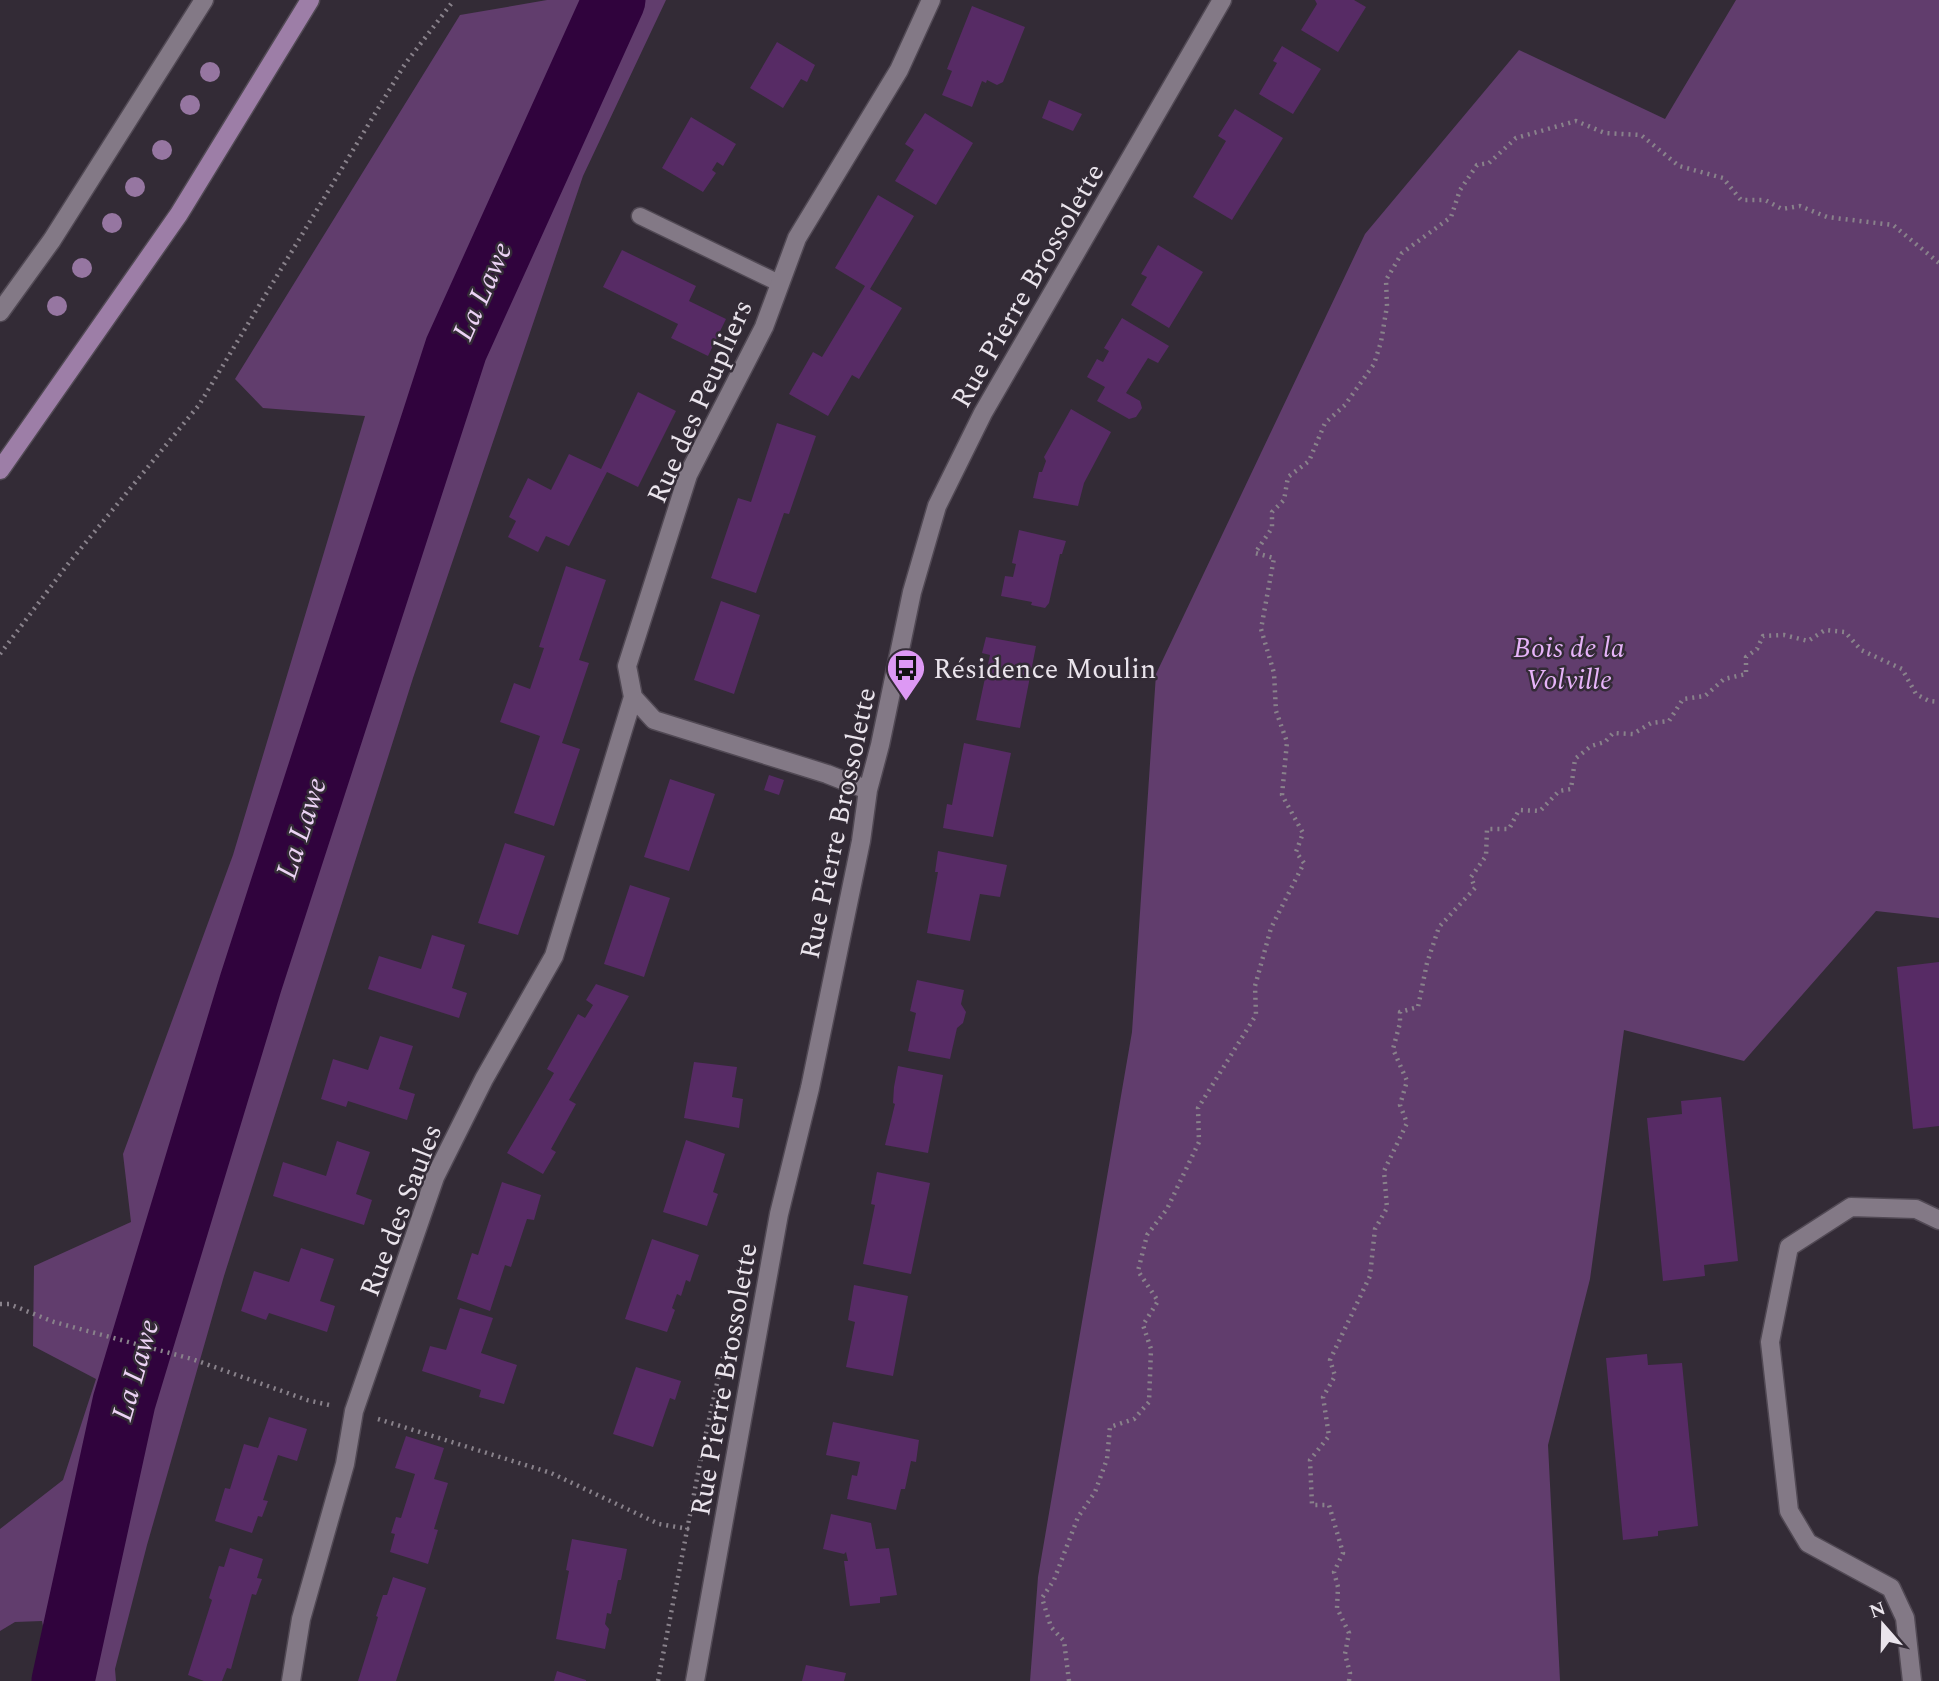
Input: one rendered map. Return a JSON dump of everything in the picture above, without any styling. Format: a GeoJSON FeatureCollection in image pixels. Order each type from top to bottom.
{"type":"FeatureCollection","features":[{"type":"Feature","properties":{"kind":"main road"},"geometry":{"type":"LineString","coordinates":[[0,470],[179,214],[310,0]]}},
{"type":"Feature","properties":{"kind":"street"},"geometry":{"type":"LineString","coordinates":[[0,312],[51,240],[204,0]]}},
{"type":"Feature","properties":{"kind":"street","name":"Rue des Peupliers"},"geometry":{"type":"LineString","coordinates":[[634,697],[627,666],[688,475],[764,327],[797,238],[898,70],[931,0]]}},
{"type":"Feature","properties":{"kind":"street","name":"Rue Pierre Brossolette"},"geometry":{"type":"LineString","coordinates":[[695,1681],[779,1214],[813,1075],[861,841],[867,790],[880,745],[912,592],[937,506],[989,402],[1222,0]]}},
{"type":"Feature","properties":{"kind":"street"},"geometry":{"type":"LineString","coordinates":[[634,697],[654,720],[827,774],[867,790]]}},
{"type":"Feature","properties":{"kind":"street","name":"Rue des Saules"},"geometry":{"type":"LineString","coordinates":[[291,1681],[302,1619],[345,1464],[354,1411],[435,1177],[484,1079],[554,956],[634,697]]}},
{"type":"Feature","properties":{"kind":"street"},"geometry":{"type":"LineString","coordinates":[[1912,1681],[1905,1618],[1891,1588],[1808,1543],[1789,1511],[1770,1342],[1789,1247],[1851,1207],[1916,1209],[1939,1220]]}},
{"type":"Feature","properties":{"kind":"lane","name":"Rue des Peupliers"},"geometry":{"type":"LineString","coordinates":[[640,216],[779,283]]}},
{"type":"Feature","properties":{"kind":"path"},"geometry":{"type":"LineString","coordinates":[[0,654],[68,564],[199,405],[405,64],[454,0]]}},
{"type":"Feature","properties":{"kind":"path"},"geometry":{"type":"LineString","coordinates":[[1069,1681],[1064,1641],[1051,1627],[1042,1598],[1054,1580],[1078,1517],[1095,1492],[1107,1459],[1110,1427],[1134,1419],[1149,1402],[1150,1349],[1143,1325],[1158,1301],[1138,1271],[1147,1235],[1167,1209],[1199,1142],[1198,1108],[1256,1015],[1255,986],[1271,928],[1304,863],[1296,852],[1303,833],[1282,796],[1287,742],[1276,711],[1274,673],[1261,629],[1274,558],[1255,553],[1272,528],[1272,512],[1284,500],[1288,477],[1309,461],[1325,423],[1345,405],[1374,364],[1387,306],[1386,280],[1402,253],[1451,218],[1460,190],[1477,165],[1489,163],[1516,138],[1576,121],[1605,133],[1641,135],[1679,166],[1723,178],[1741,200],[1765,200],[1782,209],[1800,206],[1827,217],[1893,225],[1939,263]]}},
{"type":"Feature","properties":{"kind":"path"},"geometry":{"type":"LineString","coordinates":[[1349,1681],[1350,1673],[1345,1654],[1349,1633],[1336,1608],[1338,1587],[1334,1572],[1343,1553],[1329,1505],[1312,1504],[1310,1460],[1329,1436],[1323,1397],[1335,1377],[1330,1360],[1370,1276],[1375,1229],[1387,1208],[1384,1171],[1407,1123],[1400,1105],[1407,1081],[1393,1049],[1400,1012],[1418,1007],[1439,927],[1475,888],[1471,877],[1486,856],[1487,829],[1509,829],[1519,810],[1540,811],[1559,791],[1571,789],[1576,759],[1591,746],[1605,742],[1613,733],[1633,734],[1651,723],[1669,721],[1683,699],[1704,696],[1724,679],[1746,674],[1746,657],[1757,649],[1763,636],[1784,635],[1808,641],[1825,630],[1845,632],[1861,650],[1902,669],[1916,694],[1929,701],[1939,702]]}},
{"type":"Feature","properties":{"kind":"path"},"geometry":{"type":"LineString","coordinates":[[0,1304],[9,1304],[54,1322],[192,1359],[307,1400],[354,1411],[551,1473],[659,1524],[688,1529],[720,1541]]}},
{"type":"Feature","properties":{"kind":"green space"},"geometry":{"type":"Polygon","coordinates":[[[547,0],[666,0],[583,176],[413,678],[224,1276],[147,1545],[115,1669],[116,1681],[50,1681],[52,1672],[42,1621],[15,1622],[0,1631],[0,1529],[63,1480],[96,1379],[33,1346],[34,1266],[131,1222],[123,1154],[233,855],[365,416],[263,408],[235,379],[460,15],[547,0]]]}},
{"type":"Feature","properties":{"kind":"green space","name":"Bois de la Volville"},"geometry":{"type":"Polygon","coordinates":[[[1736,0],[1939,0],[1939,918],[1876,911],[1744,1061],[1624,1030],[1590,1279],[1548,1445],[1560,1681],[1030,1681],[1038,1577],[1132,1032],[1156,674],[1365,234],[1519,50],[1665,119],[1736,0]]]}},
{"type":"Feature","properties":{"kind":"building"},"geometry":{"type":"Polygon","coordinates":[[[1315,0],[1354,0],[1366,7],[1338,52],[1301,30],[1317,4],[1315,0]]]}},
{"type":"Feature","properties":{"kind":"building"},"geometry":{"type":"Polygon","coordinates":[[[972,6],[1025,27],[1003,82],[997,85],[987,80],[986,83],[982,81],[972,107],[942,95],[952,71],[947,69],[972,6]]]}},
{"type":"Feature","properties":{"kind":"building"},"geometry":{"type":"Polygon","coordinates":[[[777,42],[815,65],[807,82],[801,79],[783,108],[750,88],[777,42]]]}},
{"type":"Feature","properties":{"kind":"building"},"geometry":{"type":"Polygon","coordinates":[[[1282,46],[1321,69],[1293,114],[1259,94],[1277,63],[1273,61],[1282,46]]]}},
{"type":"Feature","properties":{"kind":"building"},"geometry":{"type":"Polygon","coordinates":[[[1049,100],[1082,114],[1073,131],[1042,118],[1049,100]]]}},
{"type":"Feature","properties":{"kind":"building"},"geometry":{"type":"Polygon","coordinates":[[[1235,109],[1283,138],[1232,220],[1193,197],[1226,141],[1218,136],[1235,109]]]}},
{"type":"Feature","properties":{"kind":"building"},"geometry":{"type":"Polygon","coordinates":[[[925,113],[973,143],[936,205],[895,181],[914,150],[905,144],[925,113]]]}},
{"type":"Feature","properties":{"kind":"building"},"geometry":{"type":"Polygon","coordinates":[[[691,117],[736,144],[723,166],[717,162],[712,170],[716,173],[703,192],[662,168],[691,117]]]}},
{"type":"Feature","properties":{"kind":"building"},"geometry":{"type":"Polygon","coordinates":[[[878,195],[914,216],[870,289],[902,308],[859,379],[852,375],[828,416],[789,394],[813,352],[822,357],[865,286],[835,268],[878,195]]]}},
{"type":"Feature","properties":{"kind":"building"},"geometry":{"type":"Polygon","coordinates":[[[1158,245],[1203,272],[1169,328],[1131,305],[1147,277],[1141,274],[1158,245]]]}},
{"type":"Feature","properties":{"kind":"building"},"geometry":{"type":"Polygon","coordinates":[[[622,250],[696,286],[689,301],[726,319],[708,356],[671,338],[678,324],[603,287],[622,250]]]}},
{"type":"Feature","properties":{"kind":"building"},"geometry":{"type":"Polygon","coordinates":[[[1122,318],[1169,346],[1158,363],[1148,358],[1126,393],[1140,401],[1142,408],[1136,417],[1129,419],[1097,401],[1105,387],[1087,377],[1097,359],[1103,362],[1109,351],[1104,348],[1122,318]]]}},
{"type":"Feature","properties":{"kind":"building"},"geometry":{"type":"Polygon","coordinates":[[[638,392],[676,411],[638,487],[607,472],[569,546],[546,536],[538,552],[508,537],[516,521],[509,517],[528,478],[551,490],[569,454],[601,469],[638,392]]]}},
{"type":"Feature","properties":{"kind":"building"},"geometry":{"type":"Polygon","coordinates":[[[1071,409],[1111,432],[1084,483],[1078,506],[1033,498],[1039,472],[1042,472],[1046,461],[1044,457],[1071,409]]]}},
{"type":"Feature","properties":{"kind":"building"},"geometry":{"type":"Polygon","coordinates":[[[777,423],[816,436],[789,514],[784,513],[756,593],[711,578],[738,498],[751,502],[777,423]]]}},
{"type":"Feature","properties":{"kind":"building"},"geometry":{"type":"Polygon","coordinates":[[[1019,530],[1066,541],[1060,554],[1049,603],[1045,608],[1031,605],[1032,602],[1001,596],[1005,576],[1013,577],[1016,564],[1012,563],[1019,530]]]}},
{"type":"Feature","properties":{"kind":"building"},"geometry":{"type":"Polygon","coordinates":[[[566,566],[606,580],[579,660],[589,663],[562,743],[580,749],[554,826],[514,813],[540,736],[500,722],[514,683],[530,689],[544,648],[539,647],[566,566]]]}},
{"type":"Feature","properties":{"kind":"building"},"geometry":{"type":"Polygon","coordinates":[[[721,601],[760,615],[734,694],[694,680],[721,601]]]}},
{"type":"Feature","properties":{"kind":"building"},"geometry":{"type":"Polygon","coordinates":[[[986,637],[1036,646],[1020,728],[976,720],[990,655],[982,653],[986,637]]]}},
{"type":"Feature","properties":{"kind":"building"},"geometry":{"type":"Polygon","coordinates":[[[964,743],[1011,753],[993,837],[943,828],[947,804],[952,805],[964,743]]]}},
{"type":"Feature","properties":{"kind":"building"},"geometry":{"type":"Polygon","coordinates":[[[769,775],[784,780],[779,795],[764,790],[769,775]]]}},
{"type":"Feature","properties":{"kind":"building"},"geometry":{"type":"Polygon","coordinates":[[[670,779],[715,794],[689,871],[644,857],[670,779]]]}},
{"type":"Feature","properties":{"kind":"building"},"geometry":{"type":"Polygon","coordinates":[[[505,843],[545,856],[518,935],[478,923],[505,843]]]}},
{"type":"Feature","properties":{"kind":"building"},"geometry":{"type":"Polygon","coordinates":[[[938,851],[1007,865],[1000,897],[980,894],[970,941],[927,933],[938,872],[935,872],[938,851]]]}},
{"type":"Feature","properties":{"kind":"building"},"geometry":{"type":"Polygon","coordinates":[[[630,885],[670,898],[644,977],[604,964],[630,885]]]}},
{"type":"Feature","properties":{"kind":"building"},"geometry":{"type":"Polygon","coordinates":[[[432,935],[465,945],[452,988],[467,993],[459,1018],[368,989],[379,956],[421,969],[432,935]]]}},
{"type":"Feature","properties":{"kind":"building"},"geometry":{"type":"Polygon","coordinates":[[[1939,962],[1939,1126],[1913,1129],[1897,967],[1939,962]]]}},
{"type":"Feature","properties":{"kind":"building"},"geometry":{"type":"Polygon","coordinates":[[[917,980],[964,990],[961,1004],[966,1012],[963,1023],[957,1028],[950,1059],[908,1051],[916,1013],[910,1011],[917,980]]]}},
{"type":"Feature","properties":{"kind":"building"},"geometry":{"type":"Polygon","coordinates":[[[596,984],[629,996],[569,1100],[576,1104],[551,1149],[556,1152],[543,1174],[507,1153],[554,1073],[547,1069],[578,1014],[585,1018],[593,1005],[586,1000],[596,984]]]}},
{"type":"Feature","properties":{"kind":"building"},"geometry":{"type":"Polygon","coordinates":[[[380,1036],[413,1046],[399,1089],[415,1094],[407,1120],[348,1101],[346,1107],[321,1099],[333,1059],[368,1070],[380,1036]]]}},
{"type":"Feature","properties":{"kind":"building"},"geometry":{"type":"Polygon","coordinates":[[[694,1062],[737,1067],[732,1097],[743,1099],[739,1128],[684,1118],[694,1062]]]}},
{"type":"Feature","properties":{"kind":"building"},"geometry":{"type":"Polygon","coordinates":[[[898,1066],[943,1075],[928,1153],[885,1145],[895,1104],[894,1087],[898,1066]]]}},
{"type":"Feature","properties":{"kind":"building"},"geometry":{"type":"Polygon","coordinates":[[[1721,1097],[1738,1261],[1704,1265],[1705,1276],[1663,1281],[1647,1118],[1682,1114],[1681,1101],[1721,1097]]]}},
{"type":"Feature","properties":{"kind":"building"},"geometry":{"type":"Polygon","coordinates":[[[686,1140],[725,1154],[713,1192],[718,1194],[707,1226],[663,1212],[686,1140]]]}},
{"type":"Feature","properties":{"kind":"building"},"geometry":{"type":"Polygon","coordinates":[[[337,1141],[370,1152],[356,1194],[372,1200],[364,1225],[273,1196],[283,1162],[326,1176],[337,1141]]]}},
{"type":"Feature","properties":{"kind":"building"},"geometry":{"type":"Polygon","coordinates":[[[877,1172],[930,1183],[911,1274],[863,1264],[875,1205],[871,1204],[877,1172]]]}},
{"type":"Feature","properties":{"kind":"building"},"geometry":{"type":"Polygon","coordinates":[[[502,1182],[541,1195],[534,1220],[527,1219],[511,1267],[505,1265],[490,1311],[457,1299],[472,1253],[478,1255],[502,1182]]]}},
{"type":"Feature","properties":{"kind":"building"},"geometry":{"type":"Polygon","coordinates":[[[652,1239],[699,1255],[690,1282],[686,1280],[681,1296],[677,1294],[672,1308],[675,1310],[667,1332],[625,1319],[652,1239]]]}},
{"type":"Feature","properties":{"kind":"building"},"geometry":{"type":"Polygon","coordinates":[[[301,1248],[334,1259],[320,1301],[335,1306],[327,1332],[269,1313],[266,1320],[241,1311],[254,1271],[289,1282],[301,1248]]]}},
{"type":"Feature","properties":{"kind":"building"},"geometry":{"type":"Polygon","coordinates":[[[854,1285],[908,1296],[893,1376],[846,1367],[855,1322],[848,1320],[854,1285]]]}},
{"type":"Feature","properties":{"kind":"building"},"geometry":{"type":"Polygon","coordinates":[[[460,1308],[493,1318],[481,1353],[517,1365],[504,1404],[479,1397],[481,1390],[422,1371],[430,1346],[446,1350],[460,1308]]]}},
{"type":"Feature","properties":{"kind":"building"},"geometry":{"type":"Polygon","coordinates":[[[1647,1354],[1648,1365],[1682,1363],[1698,1526],[1658,1531],[1658,1536],[1623,1540],[1606,1358],[1647,1354]]]}},
{"type":"Feature","properties":{"kind":"building"},"geometry":{"type":"Polygon","coordinates":[[[636,1367],[681,1381],[675,1400],[670,1398],[653,1447],[613,1434],[636,1367]]]}},
{"type":"Feature","properties":{"kind":"building"},"geometry":{"type":"Polygon","coordinates":[[[269,1417],[307,1429],[297,1461],[278,1455],[263,1500],[268,1501],[262,1517],[258,1516],[252,1533],[215,1521],[225,1488],[230,1489],[244,1444],[258,1448],[269,1417]]]}},
{"type":"Feature","properties":{"kind":"building"},"geometry":{"type":"Polygon","coordinates":[[[833,1422],[919,1440],[916,1462],[911,1461],[905,1489],[901,1489],[896,1510],[847,1499],[852,1475],[857,1476],[860,1462],[826,1455],[833,1422]]]}},
{"type":"Feature","properties":{"kind":"building"},"geometry":{"type":"Polygon","coordinates":[[[406,1436],[444,1448],[434,1479],[448,1483],[434,1529],[438,1530],[428,1564],[390,1552],[395,1534],[391,1533],[396,1517],[401,1518],[415,1474],[395,1468],[406,1436]]]}},
{"type":"Feature","properties":{"kind":"building"},"geometry":{"type":"Polygon","coordinates":[[[831,1514],[871,1523],[876,1549],[889,1548],[897,1595],[880,1597],[880,1603],[850,1606],[844,1561],[848,1561],[846,1552],[844,1554],[823,1549],[831,1514]]]}},
{"type":"Feature","properties":{"kind":"building"},"geometry":{"type":"Polygon","coordinates":[[[572,1539],[627,1549],[611,1614],[607,1613],[605,1624],[609,1629],[605,1649],[556,1639],[572,1539]]]}},
{"type":"Feature","properties":{"kind":"building"},"geometry":{"type":"Polygon","coordinates":[[[230,1548],[263,1559],[257,1578],[262,1579],[256,1595],[252,1594],[231,1669],[227,1668],[222,1681],[204,1681],[188,1675],[212,1600],[209,1598],[219,1566],[224,1567],[230,1548]]]}},
{"type":"Feature","properties":{"kind":"building"},"geometry":{"type":"Polygon","coordinates":[[[393,1577],[426,1588],[396,1681],[358,1681],[383,1595],[387,1595],[393,1577]]]}},
{"type":"Feature","properties":{"kind":"building"},"geometry":{"type":"Polygon","coordinates":[[[806,1665],[846,1673],[844,1681],[802,1681],[806,1665]]]}},
{"type":"Feature","properties":{"kind":"building"},"geometry":{"type":"Polygon","coordinates":[[[557,1671],[586,1680],[586,1681],[554,1681],[557,1671]]]}},
{"type":"Feature","properties":{"kind":"waterway","name":"La Lawe"},"geometry":{"type":"LineString","coordinates":[[63,1681],[124,1402],[251,982],[456,349],[614,0]]}},
{"type":"Feature","properties":{"kind":"place","name":"Résidence Moulin"},"geometry":{"type":"Point","coordinates":[906,702]}}]}
